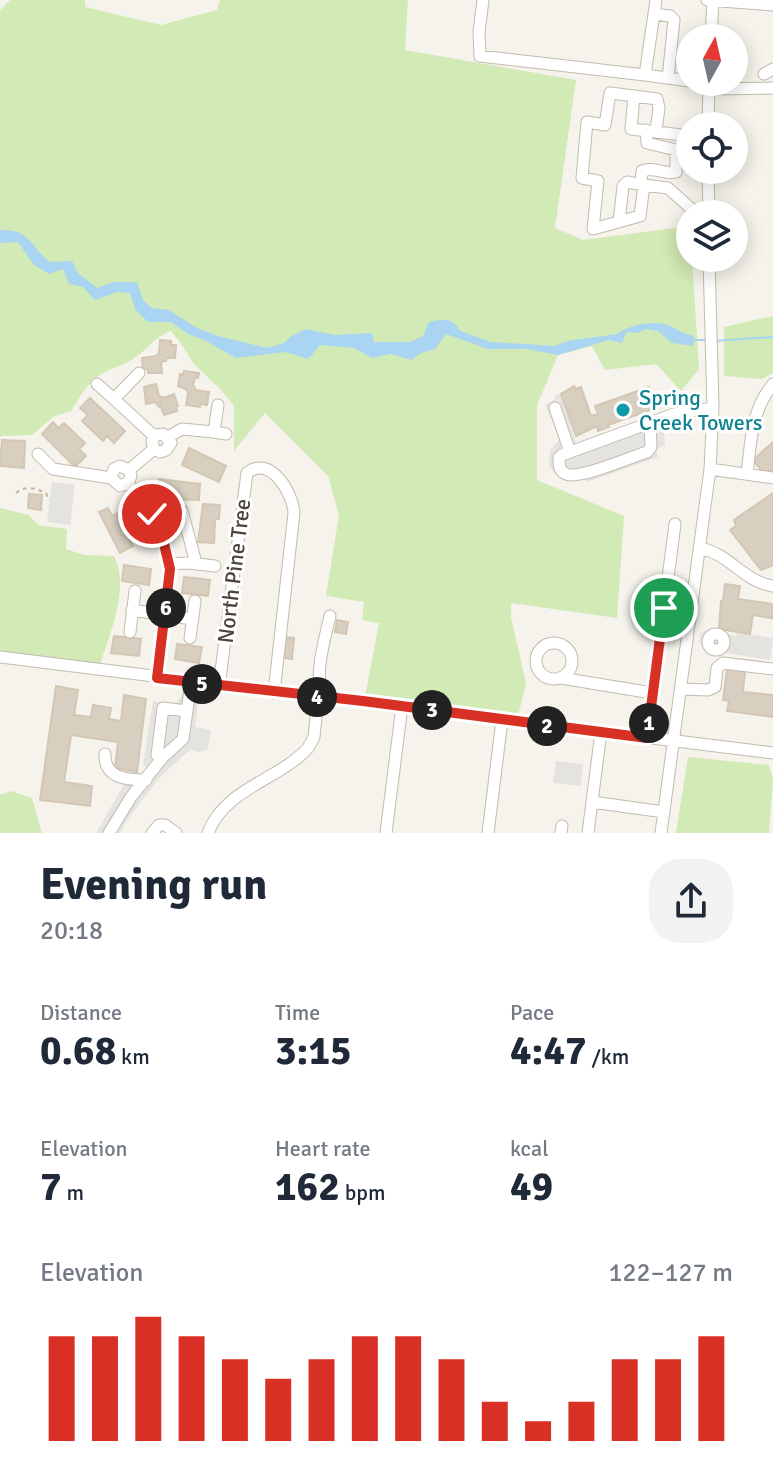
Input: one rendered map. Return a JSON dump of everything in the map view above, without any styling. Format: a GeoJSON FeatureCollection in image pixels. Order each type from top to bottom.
{"type":"FeatureCollection","features":[{"type":"Feature","properties":{"kind":"street"},"geometry":{"type":"LineString","coordinates":[[483,0],[480,56],[676,79]]}},
{"type":"Feature","properties":{"kind":"street"},"geometry":{"type":"LineString","coordinates":[[645,75],[656,0]]}},
{"type":"Feature","properties":{"kind":"street"},"geometry":{"type":"LineString","coordinates":[[707,0],[771,4]]}},
{"type":"Feature","properties":{"kind":"street"},"geometry":{"type":"LineString","coordinates":[[712,24],[713,0]]}},
{"type":"Feature","properties":{"kind":"street"},"geometry":{"type":"LineString","coordinates":[[654,14],[670,16],[674,20],[668,78]]}},
{"type":"Feature","properties":{"kind":"street"},"geometry":{"type":"LineString","coordinates":[[748,87],[773,88]]}},
{"type":"Feature","properties":{"kind":"street"},"geometry":{"type":"LineString","coordinates":[[610,93],[634,96],[657,99],[659,108],[647,143],[676,150],[676,172],[642,171],[640,216],[593,229],[598,181],[582,178],[587,122],[605,125],[610,93]]}},
{"type":"Feature","properties":{"kind":"street"},"geometry":{"type":"LineString","coordinates":[[634,96],[631,129],[676,133]]}},
{"type":"Feature","properties":{"kind":"street"},"geometry":{"type":"LineString","coordinates":[[619,222],[623,186],[627,182],[668,188],[681,200]]}},
{"type":"Feature","properties":{"kind":"street"},"geometry":{"type":"LineString","coordinates":[[661,833],[710,469],[713,408],[709,272]]}},
{"type":"Feature","properties":{"kind":"street"},"geometry":{"type":"LineString","coordinates":[[114,399],[139,373]]}},
{"type":"Feature","properties":{"kind":"street"},"geometry":{"type":"LineString","coordinates":[[97,384],[160,452],[169,448],[171,443],[168,437],[182,429],[220,433],[218,405]]}},
{"type":"Feature","properties":{"kind":"street"},"geometry":{"type":"LineString","coordinates":[[747,474],[754,419],[773,384]]}},
{"type":"Feature","properties":{"kind":"street"},"geometry":{"type":"LineString","coordinates":[[555,408],[570,452]]}},
{"type":"Feature","properties":{"kind":"street"},"geometry":{"type":"LineString","coordinates":[[650,423],[652,440],[647,452],[583,473],[563,473],[558,463],[562,455],[674,414],[713,408]]}},
{"type":"Feature","properties":{"kind":"street"},"geometry":{"type":"LineString","coordinates":[[129,470],[154,443]]}},
{"type":"Feature","properties":{"kind":"street"},"geometry":{"type":"LineString","coordinates":[[38,454],[53,469],[111,478],[117,485],[128,483]]}},
{"type":"Feature","properties":{"kind":"street"},"geometry":{"type":"LineString","coordinates":[[111,478],[117,467],[123,467],[129,470],[131,476],[128,483]]}},
{"type":"Feature","properties":{"kind":"street","name":"North Pine Tree"},"geometry":{"type":"LineString","coordinates":[[219,686],[247,473],[263,467],[278,478],[293,504],[294,513],[274,693]]}},
{"type":"Feature","properties":{"kind":"street"},"geometry":{"type":"LineString","coordinates":[[710,469],[773,478]]}},
{"type":"Feature","properties":{"kind":"street"},"geometry":{"type":"LineString","coordinates":[[128,483],[152,514],[170,564],[157,678]]}},
{"type":"Feature","properties":{"kind":"street"},"geometry":{"type":"LineString","coordinates":[[182,511],[196,563]]}},
{"type":"Feature","properties":{"kind":"street"},"geometry":{"type":"LineString","coordinates":[[647,738],[675,524]]}},
{"type":"Feature","properties":{"kind":"street"},"geometry":{"type":"LineString","coordinates":[[700,548],[723,556],[756,582],[772,585]]}},
{"type":"Feature","properties":{"kind":"street"},"geometry":{"type":"LineString","coordinates":[[170,564],[215,566]]}},
{"type":"Feature","properties":{"kind":"street"},"geometry":{"type":"LineString","coordinates":[[130,632],[135,591]]}},
{"type":"Feature","properties":{"kind":"street"},"geometry":{"type":"LineString","coordinates":[[190,638],[195,601]]}},
{"type":"Feature","properties":{"kind":"street"},"geometry":{"type":"LineString","coordinates":[[132,610],[192,619]]}},
{"type":"Feature","properties":{"kind":"street"},"geometry":{"type":"LineString","coordinates":[[208,833],[240,794],[308,748],[314,737],[322,698],[321,672],[330,616]]}},
{"type":"Feature","properties":{"kind":"street"},"geometry":{"type":"LineString","coordinates":[[688,637],[709,640]]}},
{"type":"Feature","properties":{"kind":"street"},"geometry":{"type":"LineString","coordinates":[[0,657],[773,753]]}},
{"type":"Feature","properties":{"kind":"street"},"geometry":{"type":"LineString","coordinates":[[681,689],[715,687],[717,668],[723,663],[773,669]]}},
{"type":"Feature","properties":{"kind":"street"},"geometry":{"type":"LineString","coordinates":[[561,678],[652,693]]}},
{"type":"Feature","properties":{"kind":"street"},"geometry":{"type":"LineString","coordinates":[[109,833],[122,810],[161,760],[183,739],[191,683]]}},
{"type":"Feature","properties":{"kind":"street"},"geometry":{"type":"LineString","coordinates":[[386,833],[402,706]]}},
{"type":"Feature","properties":{"kind":"street"},"geometry":{"type":"LineString","coordinates":[[161,760],[157,755],[163,708],[187,711]]}},
{"type":"Feature","properties":{"kind":"street"},"geometry":{"type":"LineString","coordinates":[[488,833],[502,720]]}},
{"type":"Feature","properties":{"kind":"street"},"geometry":{"type":"LineString","coordinates":[[588,833],[601,732]]}},
{"type":"Feature","properties":{"kind":"street"},"geometry":{"type":"LineString","coordinates":[[105,754],[108,770],[114,776],[146,780]]}},
{"type":"Feature","properties":{"kind":"street"},"geometry":{"type":"LineString","coordinates":[[592,802],[664,812]]}},
{"type":"Feature","properties":{"kind":"street"},"geometry":{"type":"LineString","coordinates":[[152,833],[159,825],[165,825],[176,833]]}},
{"type":"Feature","properties":{"kind":"path"},"geometry":{"type":"LineString","coordinates":[[16,493],[27,488],[46,493],[49,501]]}},
{"type":"Feature","properties":{"kind":"green space"},"geometry":{"type":"Polygon","coordinates":[[[10,0],[85,0],[85,7],[161,25],[217,10],[220,0],[408,0],[405,50],[576,80],[555,228],[583,240],[676,228],[676,272],[693,272],[699,369],[681,391],[656,364],[605,370],[592,346],[558,355],[537,405],[537,480],[624,516],[617,618],[511,603],[511,617],[526,683],[518,716],[365,697],[379,623],[362,620],[364,602],[326,596],[339,515],[328,476],[265,413],[234,451],[234,406],[193,363],[171,331],[132,360],[97,377],[84,390],[71,411],[53,417],[32,435],[0,438],[0,10],[10,0]]]}},
{"type":"Feature","properties":{"kind":"green space"},"geometry":{"type":"Polygon","coordinates":[[[773,316],[773,373],[762,379],[724,376],[724,327],[773,316]]]}},
{"type":"Feature","properties":{"kind":"green space"},"geometry":{"type":"Polygon","coordinates":[[[0,508],[29,515],[38,525],[67,529],[66,549],[84,555],[114,556],[120,582],[119,596],[100,665],[0,652],[0,508]]]}},
{"type":"Feature","properties":{"kind":"green space"},"geometry":{"type":"Polygon","coordinates":[[[688,757],[769,765],[773,780],[769,833],[676,833],[688,757]]]}},
{"type":"Feature","properties":{"kind":"green space"},"geometry":{"type":"Polygon","coordinates":[[[11,791],[32,798],[42,833],[0,833],[0,795],[11,791]]]}},
{"type":"Feature","properties":{"kind":"shaded area"},"geometry":{"type":"Polygon","coordinates":[[[702,393],[702,428],[697,417],[691,414],[657,422],[657,427],[664,428],[665,446],[656,449],[658,457],[587,482],[583,473],[564,471],[560,477],[549,467],[550,450],[560,439],[545,405],[555,399],[555,395],[561,394],[576,443],[694,401],[702,393]]]}},
{"type":"Feature","properties":{"kind":"shaded area"},"geometry":{"type":"Polygon","coordinates":[[[52,482],[75,485],[70,525],[47,522],[52,482]]]}},
{"type":"Feature","properties":{"kind":"shaded area"},"geometry":{"type":"Polygon","coordinates":[[[713,628],[736,637],[737,632],[773,638],[770,660],[708,650],[699,642],[700,633],[713,628]]]}},
{"type":"Feature","properties":{"kind":"shaded area"},"geometry":{"type":"Polygon","coordinates":[[[183,693],[199,695],[195,727],[211,730],[208,749],[200,752],[190,750],[160,777],[120,833],[96,833],[126,775],[141,776],[150,767],[143,766],[153,701],[176,704],[183,693]]]}},
{"type":"Feature","properties":{"kind":"shaded area"},"geometry":{"type":"Polygon","coordinates":[[[556,761],[583,764],[581,786],[553,783],[556,761]]]}},
{"type":"Feature","properties":{"kind":"water"},"geometry":{"type":"Polygon","coordinates":[[[0,230],[23,235],[50,262],[72,261],[78,273],[97,288],[113,282],[137,282],[143,300],[152,308],[169,310],[197,328],[218,336],[267,348],[284,343],[306,329],[334,335],[372,333],[374,342],[410,342],[423,336],[429,322],[443,320],[454,323],[460,331],[491,342],[555,346],[657,323],[694,336],[693,346],[672,343],[658,331],[646,329],[637,333],[627,332],[622,343],[609,340],[558,355],[527,349],[488,349],[446,334],[435,349],[411,360],[391,354],[372,358],[354,348],[320,345],[308,359],[286,352],[236,358],[171,322],[148,322],[135,309],[130,293],[117,292],[95,300],[83,287],[69,284],[63,269],[49,274],[34,265],[18,242],[0,243],[0,230]]]}},
{"type":"Feature","properties":{"kind":"building"},"geometry":{"type":"Polygon","coordinates":[[[160,340],[176,345],[175,358],[166,358],[161,362],[162,373],[148,373],[148,369],[143,369],[142,358],[159,353],[160,340]]]}},
{"type":"Feature","properties":{"kind":"building"},"geometry":{"type":"Polygon","coordinates":[[[184,371],[199,373],[193,385],[196,390],[209,392],[207,405],[186,405],[186,389],[178,386],[180,374],[183,375],[184,371]]]}},
{"type":"Feature","properties":{"kind":"building"},"geometry":{"type":"Polygon","coordinates":[[[156,384],[159,396],[164,398],[174,394],[177,411],[164,415],[160,404],[159,407],[155,402],[146,404],[144,387],[156,384]]]}},
{"type":"Feature","properties":{"kind":"building","name":"Spring Creek Towers"},"geometry":{"type":"Polygon","coordinates":[[[574,386],[576,389],[581,387],[591,416],[598,414],[595,406],[649,387],[652,394],[655,393],[658,407],[598,431],[597,426],[576,436],[561,394],[574,386]]]}},
{"type":"Feature","properties":{"kind":"building"},"geometry":{"type":"Polygon","coordinates":[[[90,398],[125,431],[114,443],[107,436],[103,441],[82,421],[88,415],[80,408],[90,398]]]}},
{"type":"Feature","properties":{"kind":"building"},"geometry":{"type":"Polygon","coordinates":[[[53,422],[58,428],[64,423],[85,443],[79,449],[86,456],[77,465],[73,465],[42,434],[53,422]]]}},
{"type":"Feature","properties":{"kind":"building"},"geometry":{"type":"Polygon","coordinates":[[[2,440],[25,441],[24,468],[0,466],[2,440]]]}},
{"type":"Feature","properties":{"kind":"building"},"geometry":{"type":"Polygon","coordinates":[[[773,442],[773,470],[765,475],[753,460],[773,442]]]}},
{"type":"Feature","properties":{"kind":"building"},"geometry":{"type":"Polygon","coordinates":[[[189,448],[226,466],[219,482],[182,465],[189,448]]]}},
{"type":"Feature","properties":{"kind":"building"},"geometry":{"type":"Polygon","coordinates":[[[159,479],[200,484],[199,500],[170,499],[170,496],[158,495],[159,479]]]}},
{"type":"Feature","properties":{"kind":"building"},"geometry":{"type":"Polygon","coordinates":[[[773,493],[773,565],[761,570],[730,530],[736,526],[734,520],[773,493]]]}},
{"type":"Feature","properties":{"kind":"building"},"geometry":{"type":"Polygon","coordinates":[[[29,494],[42,495],[41,510],[28,508],[29,494]]]}},
{"type":"Feature","properties":{"kind":"building"},"geometry":{"type":"Polygon","coordinates":[[[203,504],[220,505],[219,519],[215,519],[214,543],[198,542],[203,504]]]}},
{"type":"Feature","properties":{"kind":"building"},"geometry":{"type":"Polygon","coordinates":[[[108,508],[112,516],[122,511],[134,535],[129,538],[133,546],[120,553],[99,512],[108,508]]]}},
{"type":"Feature","properties":{"kind":"building"},"geometry":{"type":"Polygon","coordinates":[[[124,565],[151,569],[149,585],[122,581],[124,565]]]}},
{"type":"Feature","properties":{"kind":"building"},"geometry":{"type":"Polygon","coordinates":[[[184,577],[210,580],[208,596],[182,593],[184,577]]]}},
{"type":"Feature","properties":{"kind":"building"},"geometry":{"type":"Polygon","coordinates":[[[725,584],[740,586],[738,599],[773,604],[772,618],[753,615],[750,634],[719,629],[725,584]]]}},
{"type":"Feature","properties":{"kind":"building"},"geometry":{"type":"Polygon","coordinates":[[[337,620],[348,622],[346,634],[335,632],[337,620]]]}},
{"type":"Feature","properties":{"kind":"building"},"geometry":{"type":"Polygon","coordinates":[[[114,636],[141,639],[139,656],[111,653],[114,636]]]}},
{"type":"Feature","properties":{"kind":"building"},"geometry":{"type":"Polygon","coordinates":[[[282,637],[294,638],[292,659],[279,657],[282,637]]]}},
{"type":"Feature","properties":{"kind":"building"},"geometry":{"type":"Polygon","coordinates":[[[177,644],[202,647],[199,663],[175,659],[177,644]]]}},
{"type":"Feature","properties":{"kind":"building"},"geometry":{"type":"Polygon","coordinates":[[[727,669],[745,671],[743,692],[773,695],[773,717],[727,711],[729,701],[723,700],[727,669]]]}},
{"type":"Feature","properties":{"kind":"building"},"geometry":{"type":"Polygon","coordinates":[[[56,686],[78,690],[74,715],[91,717],[93,705],[111,708],[109,719],[121,721],[124,695],[146,699],[137,772],[115,768],[118,742],[71,735],[64,782],[92,786],[90,806],[40,800],[56,686]]]}},
{"type":"Feature","properties":{"kind":"waterway"},"geometry":{"type":"LineString","coordinates":[[714,341],[773,337]]}},
{"type":"Feature","properties":{"kind":"waterway"},"geometry":{"type":"LineString","coordinates":[[694,340],[708,340]]}},
{"type":"Feature","properties":{"kind":"place","name":"Spring Creek Towers"},"geometry":{"type":"Point","coordinates":[623,410]}},
{"type":"Feature","properties":{"kind":"route"},"geometry":{"type":"LineString","coordinates":[[152,514],[162,535],[170,569],[157,678],[647,738],[664,608]]}}]}
